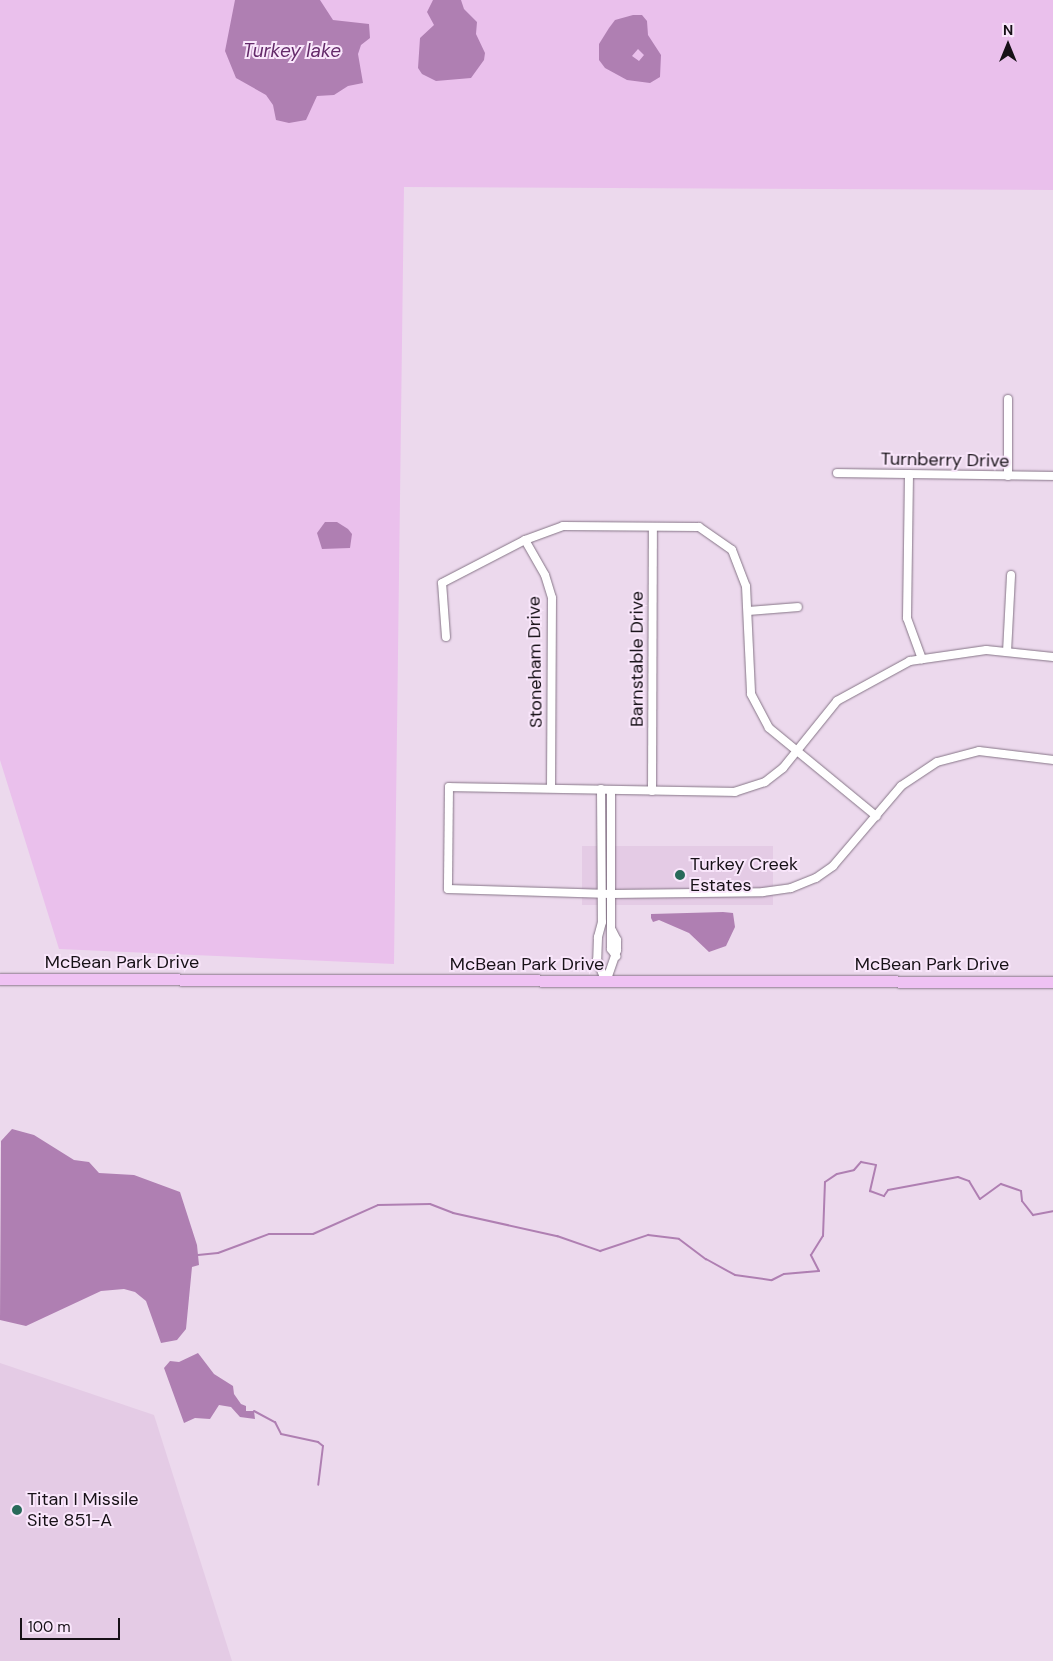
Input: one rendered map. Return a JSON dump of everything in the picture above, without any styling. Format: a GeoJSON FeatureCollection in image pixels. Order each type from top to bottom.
{"type":"FeatureCollection","features":[{"type":"Feature","properties":{"kind":"main road","name":"McBean Park Drive"},"geometry":{"type":"LineString","coordinates":[[0,979],[1053,982]]}},
{"type":"Feature","properties":{"kind":"street"},"geometry":{"type":"LineString","coordinates":[[1008,399],[1008,476]]}},
{"type":"Feature","properties":{"kind":"street","name":"Turnberry Drive"},"geometry":{"type":"LineString","coordinates":[[837,473],[1053,476]]}},
{"type":"Feature","properties":{"kind":"street"},"geometry":{"type":"LineString","coordinates":[[909,474],[907,618],[922,659]]}},
{"type":"Feature","properties":{"kind":"street"},"geometry":{"type":"LineString","coordinates":[[446,637],[442,583],[525,540],[563,526],[699,527],[732,550],[746,586],[749,611],[752,694],[769,728],[876,816]]}},
{"type":"Feature","properties":{"kind":"street","name":"Barnstable Drive"},"geometry":{"type":"LineString","coordinates":[[652,791],[653,527]]}},
{"type":"Feature","properties":{"kind":"street","name":"Stoneham Drive"},"geometry":{"type":"LineString","coordinates":[[525,540],[546,575],[552,598],[551,788]]}},
{"type":"Feature","properties":{"kind":"street"},"geometry":{"type":"LineString","coordinates":[[1007,652],[1011,575]]}},
{"type":"Feature","properties":{"kind":"street"},"geometry":{"type":"LineString","coordinates":[[749,611],[798,608]]}},
{"type":"Feature","properties":{"kind":"street"},"geometry":{"type":"LineString","coordinates":[[1053,657],[986,650],[910,661],[837,702],[783,768],[751,788],[735,792],[449,787],[448,889],[606,894],[763,892],[791,888],[816,878],[833,866],[912,776],[949,757],[993,751],[1053,760]]}},
{"type":"Feature","properties":{"kind":"street"},"geometry":{"type":"LineString","coordinates":[[601,789],[606,894],[611,930],[617,940],[616,956],[606,982]]}},
{"type":"Feature","properties":{"kind":"street"},"geometry":{"type":"LineString","coordinates":[[606,982],[597,960],[606,894],[611,790]]}},
{"type":"Feature","properties":{"kind":"street"},"geometry":{"type":"LineString","coordinates":[[600,930],[611,930]]}},
{"type":"Feature","properties":{"kind":"shaded area"},"geometry":{"type":"Polygon","coordinates":[[[0,0],[1053,0],[1053,190],[404,187],[394,964],[59,949],[0,760],[0,0]]]}},
{"type":"Feature","properties":{"kind":"shaded area","name":"Turkey Creek Estates"},"geometry":{"type":"Polygon","coordinates":[[[582,846],[773,846],[773,905],[582,905],[582,846]]]}},
{"type":"Feature","properties":{"kind":"shaded area"},"geometry":{"type":"Polygon","coordinates":[[[0,1363],[154,1415],[232,1661],[0,1661],[0,1363]]]}},
{"type":"Feature","properties":{"kind":"water","name":"Turkey lake"},"geometry":{"type":"Polygon","coordinates":[[[235,0],[320,0],[333,20],[369,24],[370,38],[361,45],[358,54],[363,83],[348,86],[334,95],[317,96],[306,120],[289,123],[276,120],[273,105],[266,95],[236,78],[225,51],[235,0]]]}},
{"type":"Feature","properties":{"kind":"water"},"geometry":{"type":"Polygon","coordinates":[[[433,0],[461,0],[464,9],[477,22],[476,34],[485,53],[484,60],[471,78],[436,81],[422,74],[418,68],[420,38],[434,25],[427,12],[433,0]]]}},
{"type":"Feature","properties":{"kind":"water"},"geometry":{"type":"Polygon","coordinates":[[[633,15],[642,15],[647,21],[648,35],[661,55],[660,77],[650,83],[627,80],[605,68],[599,60],[599,44],[615,20],[633,15]],[[638,49],[632,56],[639,61],[644,55],[638,49]]]}},
{"type":"Feature","properties":{"kind":"water"},"geometry":{"type":"Polygon","coordinates":[[[325,522],[337,522],[348,529],[352,534],[350,548],[322,549],[317,533],[325,522]]]}},
{"type":"Feature","properties":{"kind":"water"},"geometry":{"type":"Polygon","coordinates":[[[733,913],[735,927],[726,946],[709,952],[689,933],[659,920],[653,922],[651,918],[651,914],[733,913]]]}},
{"type":"Feature","properties":{"kind":"water"},"geometry":{"type":"Polygon","coordinates":[[[12,1129],[34,1135],[74,1160],[89,1162],[99,1173],[134,1175],[180,1192],[197,1245],[199,1265],[192,1267],[186,1329],[177,1340],[161,1343],[146,1301],[135,1292],[124,1289],[101,1291],[26,1326],[0,1320],[1,1141],[12,1129]]]}},
{"type":"Feature","properties":{"kind":"water"},"geometry":{"type":"Polygon","coordinates":[[[198,1353],[214,1374],[233,1386],[234,1394],[241,1404],[246,1406],[246,1411],[254,1411],[255,1419],[240,1417],[231,1407],[219,1405],[210,1419],[195,1418],[184,1423],[164,1368],[170,1361],[179,1362],[198,1353]]]}},
{"type":"Feature","properties":{"kind":"waterway"},"geometry":{"type":"LineString","coordinates":[[198,1255],[218,1253],[269,1234],[313,1234],[378,1205],[430,1204],[453,1213],[557,1236],[600,1251],[648,1235],[679,1239],[706,1259],[735,1275],[772,1280],[784,1274],[819,1271],[811,1255],[823,1236],[825,1182],[837,1174],[854,1170],[861,1162],[876,1165],[870,1191],[884,1196],[888,1190],[958,1177],[969,1181],[980,1199],[1001,1184],[1021,1191],[1022,1201],[1033,1215],[1053,1211]]}},
{"type":"Feature","properties":{"kind":"waterway"},"geometry":{"type":"LineString","coordinates":[[254,1411],[275,1422],[281,1434],[318,1442],[323,1446],[318,1485]]}},
{"type":"Feature","properties":{"kind":"place","name":"Turkey Creek Estates"},"geometry":{"type":"Point","coordinates":[680,875]}},
{"type":"Feature","properties":{"kind":"place","name":"Titan I Missile Site 851-A"},"geometry":{"type":"Point","coordinates":[17,1510]}}]}
